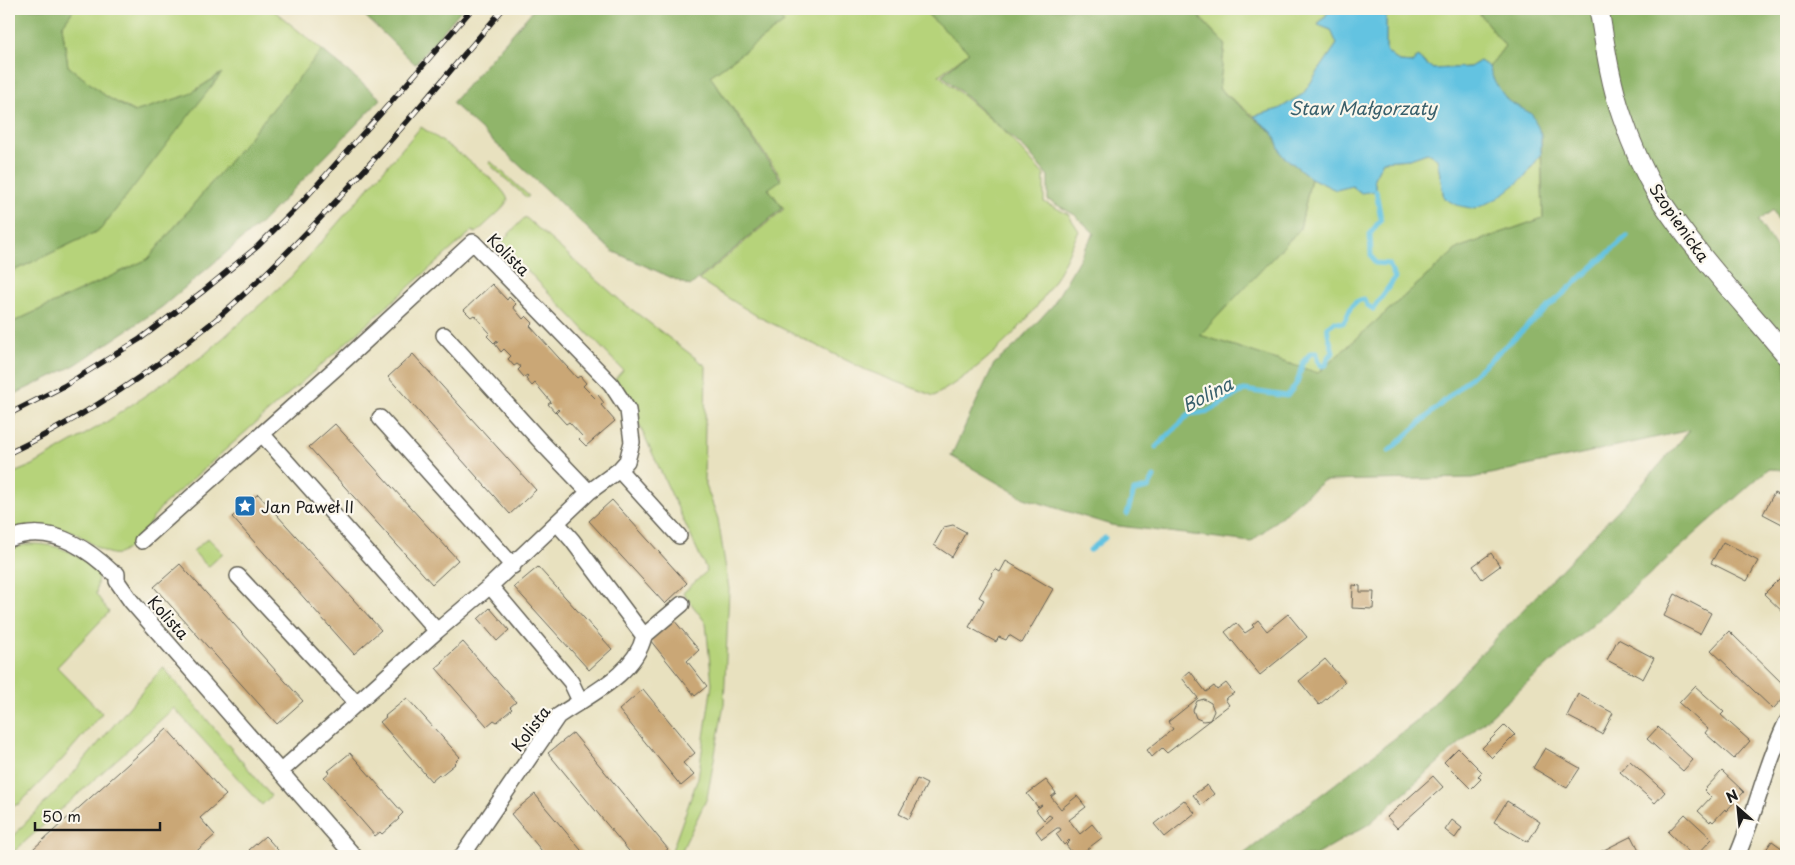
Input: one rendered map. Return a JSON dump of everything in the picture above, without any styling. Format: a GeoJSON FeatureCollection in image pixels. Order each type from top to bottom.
{"type":"FeatureCollection","features":[{"type":"Feature","properties":{"kind":"street","name":"Szopienicka"},"geometry":{"type":"LineString","coordinates":[[1599,9],[1610,71],[1622,116],[1643,168],[1657,194],[1677,223],[1784,353]]}},
{"type":"Feature","properties":{"kind":"street","name":"Kolista"},"geometry":{"type":"LineString","coordinates":[[142,541],[346,359],[473,242],[611,384],[622,399],[628,410],[632,442],[626,461],[619,470],[589,492],[513,566],[436,631],[280,772]]}},
{"type":"Feature","properties":{"kind":"street"},"geometry":{"type":"LineString","coordinates":[[444,335],[589,492]]}},
{"type":"Feature","properties":{"kind":"street"},"geometry":{"type":"LineString","coordinates":[[380,418],[513,566]]}},
{"type":"Feature","properties":{"kind":"street"},"geometry":{"type":"LineString","coordinates":[[262,434],[436,631]]}},
{"type":"Feature","properties":{"kind":"street"},"geometry":{"type":"LineString","coordinates":[[619,470],[679,536]]}},
{"type":"Feature","properties":{"kind":"street"},"geometry":{"type":"LineString","coordinates":[[557,523],[572,540],[644,636]]}},
{"type":"Feature","properties":{"kind":"street","name":"Kolista"},"geometry":{"type":"LineString","coordinates":[[9,539],[36,535],[62,538],[85,549],[112,572],[117,574],[117,581],[131,601],[354,856]]}},
{"type":"Feature","properties":{"kind":"street"},"geometry":{"type":"LineString","coordinates":[[238,576],[356,703]]}},
{"type":"Feature","properties":{"kind":"street"},"geometry":{"type":"LineString","coordinates":[[490,586],[571,682],[580,701]]}},
{"type":"Feature","properties":{"kind":"street","name":"Kolista"},"geometry":{"type":"LineString","coordinates":[[462,856],[558,716],[580,701],[596,694],[633,660],[641,649],[644,636],[682,604]]}},
{"type":"Feature","properties":{"kind":"street"},"geometry":{"type":"LineString","coordinates":[[1737,856],[1758,802],[1775,746],[1786,723]]}},
{"type":"Feature","properties":{"kind":"green space"},"geometry":{"type":"Polygon","coordinates":[[[9,9],[74,9],[62,26],[68,66],[107,97],[134,112],[188,95],[222,73],[100,230],[9,273],[9,9]]]}},
{"type":"Feature","properties":{"kind":"green space"},"geometry":{"type":"Polygon","coordinates":[[[74,9],[272,9],[322,50],[148,259],[9,324],[9,273],[100,230],[220,74],[188,95],[135,112],[107,97],[68,66],[62,26],[74,9]]]}},
{"type":"Feature","properties":{"kind":"green space"},"geometry":{"type":"Polygon","coordinates":[[[358,9],[462,9],[415,64],[358,9]]]}},
{"type":"Feature","properties":{"kind":"green space"},"geometry":{"type":"Polygon","coordinates":[[[534,9],[780,9],[777,11],[784,23],[710,76],[781,180],[768,189],[783,208],[690,286],[612,251],[452,103],[534,9]]]}},
{"type":"Feature","properties":{"kind":"green space"},"geometry":{"type":"Polygon","coordinates":[[[780,9],[908,9],[926,13],[969,52],[939,75],[1003,130],[1044,175],[1044,202],[1068,214],[1079,231],[1055,279],[1017,330],[969,373],[934,396],[866,370],[757,316],[699,280],[784,209],[769,189],[781,177],[710,76],[784,23],[776,11],[780,9]]]}},
{"type":"Feature","properties":{"kind":"green space"},"geometry":{"type":"Polygon","coordinates":[[[908,9],[1196,9],[1194,12],[1225,44],[1219,89],[1273,133],[1282,155],[1311,178],[1300,229],[1200,335],[1318,373],[1458,248],[1543,218],[1541,134],[1500,101],[1489,67],[1505,46],[1476,9],[1786,9],[1786,240],[1773,210],[1758,221],[1781,255],[1786,252],[1786,470],[1768,469],[1369,824],[1314,856],[1241,856],[1416,722],[1640,487],[1690,430],[1472,478],[1323,481],[1251,542],[1111,525],[1024,498],[951,456],[994,364],[1016,345],[1053,305],[1094,233],[1075,215],[1048,200],[1048,176],[1027,151],[942,75],[969,52],[926,13],[908,9]]]}},
{"type":"Feature","properties":{"kind":"green space"},"geometry":{"type":"Polygon","coordinates":[[[1196,9],[1331,9],[1318,24],[1331,30],[1337,44],[1303,94],[1279,109],[1254,116],[1219,89],[1225,44],[1194,11],[1196,9]]]}},
{"type":"Feature","properties":{"kind":"green space"},"geometry":{"type":"Polygon","coordinates":[[[1386,9],[1476,9],[1505,46],[1489,67],[1480,61],[1470,67],[1433,69],[1417,57],[1413,63],[1399,62],[1386,51],[1386,9]]]}},
{"type":"Feature","properties":{"kind":"green space"},"geometry":{"type":"Polygon","coordinates":[[[322,50],[381,99],[261,223],[162,307],[75,365],[9,397],[9,324],[148,259],[322,50]]]}},
{"type":"Feature","properties":{"kind":"green space"},"geometry":{"type":"Polygon","coordinates":[[[421,127],[469,161],[504,192],[508,200],[501,210],[476,233],[472,231],[162,506],[138,538],[121,553],[110,554],[73,532],[58,527],[25,526],[9,529],[9,475],[33,465],[108,421],[204,355],[291,277],[421,127]]]}},
{"type":"Feature","properties":{"kind":"green space"},"geometry":{"type":"Polygon","coordinates":[[[1427,153],[1437,158],[1444,198],[1525,177],[1541,154],[1543,218],[1458,248],[1318,373],[1199,335],[1300,229],[1311,178],[1336,190],[1352,186],[1376,191],[1374,178],[1383,161],[1410,159],[1427,153]]]}},
{"type":"Feature","properties":{"kind":"green space"},"geometry":{"type":"Polygon","coordinates":[[[490,161],[529,196],[527,198],[489,164],[490,161]]]}},
{"type":"Feature","properties":{"kind":"green space"},"geometry":{"type":"Polygon","coordinates":[[[525,217],[622,302],[706,366],[704,480],[718,519],[729,589],[724,704],[707,798],[679,856],[670,856],[698,778],[712,684],[706,623],[683,593],[707,571],[631,407],[614,380],[623,370],[501,243],[492,252],[525,217]]]}},
{"type":"Feature","properties":{"kind":"green space"},"geometry":{"type":"Polygon","coordinates":[[[208,538],[223,553],[208,567],[193,551],[208,538]]]}},
{"type":"Feature","properties":{"kind":"green space"},"geometry":{"type":"Polygon","coordinates":[[[29,544],[41,544],[71,552],[104,579],[98,576],[96,594],[109,612],[57,667],[102,713],[61,761],[19,804],[9,807],[9,549],[29,544]]]}},
{"type":"Feature","properties":{"kind":"green space"},"geometry":{"type":"Polygon","coordinates":[[[163,667],[271,796],[262,805],[174,708],[9,856],[9,840],[70,777],[163,667]]]}},
{"type":"Feature","properties":{"kind":"water","name":"Staw Małgorzaty"},"geometry":{"type":"Polygon","coordinates":[[[1331,9],[1386,9],[1386,51],[1399,62],[1413,63],[1417,57],[1433,69],[1470,67],[1480,61],[1489,67],[1495,83],[1508,101],[1532,114],[1541,134],[1541,154],[1525,177],[1498,198],[1475,209],[1456,205],[1444,198],[1437,158],[1427,153],[1410,159],[1383,161],[1374,178],[1376,191],[1361,193],[1352,186],[1336,190],[1311,178],[1282,155],[1273,133],[1254,116],[1279,109],[1303,94],[1337,44],[1331,30],[1318,25],[1331,9]]]}},
{"type":"Feature","properties":{"kind":"building"},"geometry":{"type":"Polygon","coordinates":[[[492,284],[507,300],[509,297],[516,304],[513,307],[523,319],[526,316],[533,323],[530,326],[577,378],[580,376],[586,383],[583,386],[595,398],[598,395],[604,403],[601,405],[615,421],[586,446],[579,439],[582,436],[569,422],[566,424],[556,413],[558,409],[555,412],[548,404],[551,402],[535,383],[532,386],[526,379],[528,376],[524,377],[518,370],[521,367],[517,364],[514,366],[508,359],[511,356],[504,349],[501,352],[495,344],[498,342],[497,340],[494,343],[487,336],[490,333],[474,315],[471,317],[464,310],[492,284]]]}},
{"type":"Feature","properties":{"kind":"building"},"geometry":{"type":"Polygon","coordinates":[[[413,354],[536,490],[510,514],[388,377],[413,354]]]}},
{"type":"Feature","properties":{"kind":"building"},"geometry":{"type":"Polygon","coordinates":[[[335,424],[458,560],[432,584],[309,447],[335,424]]]}},
{"type":"Feature","properties":{"kind":"building"},"geometry":{"type":"Polygon","coordinates":[[[1774,493],[1786,499],[1786,526],[1763,514],[1774,493]]]}},
{"type":"Feature","properties":{"kind":"building"},"geometry":{"type":"Polygon","coordinates":[[[258,494],[381,630],[354,654],[232,517],[258,494]]]}},
{"type":"Feature","properties":{"kind":"building"},"geometry":{"type":"Polygon","coordinates":[[[612,500],[687,583],[665,604],[589,521],[612,500]]]}},
{"type":"Feature","properties":{"kind":"building"},"geometry":{"type":"Polygon","coordinates":[[[953,525],[966,532],[952,557],[934,545],[944,527],[953,525]]]}},
{"type":"Feature","properties":{"kind":"building"},"geometry":{"type":"Polygon","coordinates":[[[1723,542],[1758,561],[1747,581],[1711,563],[1723,542]]]}},
{"type":"Feature","properties":{"kind":"building"},"geometry":{"type":"Polygon","coordinates":[[[1491,553],[1500,566],[1482,579],[1473,566],[1491,553]]]}},
{"type":"Feature","properties":{"kind":"building"},"geometry":{"type":"Polygon","coordinates":[[[1006,561],[1053,589],[1022,643],[1009,635],[1006,640],[999,637],[996,642],[969,627],[984,600],[979,597],[995,569],[1000,572],[1006,561]]]}},
{"type":"Feature","properties":{"kind":"building"},"geometry":{"type":"Polygon","coordinates":[[[180,564],[303,701],[277,724],[154,587],[180,564]]]}},
{"type":"Feature","properties":{"kind":"building"},"geometry":{"type":"Polygon","coordinates":[[[538,567],[612,649],[589,670],[514,587],[538,567]]]}},
{"type":"Feature","properties":{"kind":"building"},"geometry":{"type":"Polygon","coordinates":[[[1782,576],[1786,580],[1786,615],[1764,594],[1782,576]]]}},
{"type":"Feature","properties":{"kind":"building"},"geometry":{"type":"Polygon","coordinates":[[[1353,585],[1360,586],[1360,592],[1374,592],[1373,609],[1352,608],[1353,585]]]}},
{"type":"Feature","properties":{"kind":"building"},"geometry":{"type":"Polygon","coordinates":[[[1675,594],[1711,613],[1700,634],[1664,616],[1675,594]]]}},
{"type":"Feature","properties":{"kind":"building"},"geometry":{"type":"Polygon","coordinates":[[[490,608],[509,630],[497,641],[478,619],[490,608]]]}},
{"type":"Feature","properties":{"kind":"building"},"geometry":{"type":"Polygon","coordinates":[[[1288,614],[1307,637],[1260,675],[1225,632],[1236,623],[1245,633],[1254,627],[1252,625],[1258,620],[1267,631],[1288,614]]]}},
{"type":"Feature","properties":{"kind":"building"},"geometry":{"type":"Polygon","coordinates":[[[673,619],[699,650],[687,661],[707,686],[695,696],[650,640],[673,619]]]}},
{"type":"Feature","properties":{"kind":"building"},"geometry":{"type":"Polygon","coordinates":[[[1729,631],[1786,687],[1786,695],[1773,709],[1711,650],[1729,631]]]}},
{"type":"Feature","properties":{"kind":"building"},"geometry":{"type":"Polygon","coordinates":[[[1618,639],[1654,658],[1643,679],[1607,660],[1618,639]]]}},
{"type":"Feature","properties":{"kind":"building"},"geometry":{"type":"Polygon","coordinates":[[[463,642],[516,702],[510,707],[512,709],[497,722],[494,720],[487,726],[436,668],[463,642]]]}},
{"type":"Feature","properties":{"kind":"building"},"geometry":{"type":"Polygon","coordinates":[[[1325,659],[1345,682],[1319,705],[1299,681],[1325,659]]]}},
{"type":"Feature","properties":{"kind":"building"},"geometry":{"type":"Polygon","coordinates":[[[1190,671],[1206,692],[1214,686],[1217,690],[1226,683],[1234,693],[1225,699],[1229,705],[1210,720],[1167,753],[1162,748],[1152,757],[1147,750],[1173,729],[1168,722],[1198,698],[1182,678],[1190,671]],[[1204,699],[1197,701],[1193,710],[1196,718],[1203,721],[1210,720],[1214,711],[1211,703],[1204,699]]]}},
{"type":"Feature","properties":{"kind":"building"},"geometry":{"type":"Polygon","coordinates":[[[1695,686],[1724,712],[1721,715],[1750,741],[1734,759],[1705,733],[1708,729],[1679,703],[1695,686]]]}},
{"type":"Feature","properties":{"kind":"building"},"geometry":{"type":"Polygon","coordinates":[[[643,689],[695,753],[683,763],[694,775],[681,786],[619,710],[643,689]]]}},
{"type":"Feature","properties":{"kind":"building"},"geometry":{"type":"Polygon","coordinates":[[[1578,694],[1613,713],[1602,734],[1567,716],[1578,694]]]}},
{"type":"Feature","properties":{"kind":"building"},"geometry":{"type":"Polygon","coordinates":[[[407,698],[460,757],[455,764],[431,781],[380,722],[407,698]]]}},
{"type":"Feature","properties":{"kind":"building"},"geometry":{"type":"Polygon","coordinates":[[[1505,725],[1515,735],[1492,758],[1482,748],[1505,725]]]}},
{"type":"Feature","properties":{"kind":"building"},"geometry":{"type":"Polygon","coordinates":[[[1658,727],[1693,760],[1683,771],[1647,739],[1658,727]]]}},
{"type":"Feature","properties":{"kind":"building"},"geometry":{"type":"Polygon","coordinates":[[[167,729],[226,795],[200,818],[215,835],[191,856],[39,856],[33,849],[167,729]]]}},
{"type":"Feature","properties":{"kind":"building"},"geometry":{"type":"Polygon","coordinates":[[[573,733],[668,849],[659,856],[633,856],[548,753],[573,733]]]}},
{"type":"Feature","properties":{"kind":"building"},"geometry":{"type":"Polygon","coordinates":[[[1458,748],[1482,772],[1478,776],[1481,779],[1471,789],[1444,762],[1458,748]]]}},
{"type":"Feature","properties":{"kind":"building"},"geometry":{"type":"Polygon","coordinates":[[[1545,748],[1580,768],[1567,788],[1533,768],[1545,748]]]}},
{"type":"Feature","properties":{"kind":"building"},"geometry":{"type":"Polygon","coordinates":[[[350,753],[403,813],[382,834],[380,832],[375,836],[324,777],[330,772],[328,771],[350,753]]]}},
{"type":"Feature","properties":{"kind":"building"},"geometry":{"type":"Polygon","coordinates":[[[1630,761],[1665,792],[1655,803],[1620,772],[1630,761]]]}},
{"type":"Feature","properties":{"kind":"building"},"geometry":{"type":"Polygon","coordinates":[[[1722,771],[1744,792],[1726,811],[1725,809],[1713,822],[1711,820],[1710,822],[1698,811],[1711,797],[1704,790],[1722,771]]]}},
{"type":"Feature","properties":{"kind":"building"},"geometry":{"type":"Polygon","coordinates":[[[1433,776],[1443,787],[1397,828],[1387,817],[1433,776]]]}},
{"type":"Feature","properties":{"kind":"building"},"geometry":{"type":"Polygon","coordinates":[[[917,779],[927,784],[909,819],[899,814],[917,779]]]}},
{"type":"Feature","properties":{"kind":"building"},"geometry":{"type":"Polygon","coordinates":[[[1046,780],[1056,793],[1051,797],[1061,809],[1077,796],[1086,807],[1069,820],[1080,834],[1092,824],[1103,837],[1078,856],[1075,856],[1066,845],[1069,840],[1064,845],[1056,834],[1061,830],[1060,828],[1057,828],[1042,839],[1036,831],[1052,817],[1049,815],[1044,820],[1036,810],[1042,805],[1038,807],[1027,794],[1046,780]]]}},
{"type":"Feature","properties":{"kind":"building"},"geometry":{"type":"Polygon","coordinates":[[[1207,785],[1214,794],[1201,805],[1193,795],[1207,785]]]}},
{"type":"Feature","properties":{"kind":"building"},"geometry":{"type":"Polygon","coordinates":[[[535,794],[586,856],[546,856],[511,814],[535,794]]]}},
{"type":"Feature","properties":{"kind":"building"},"geometry":{"type":"Polygon","coordinates":[[[1184,800],[1195,813],[1165,837],[1154,824],[1184,800]]]}},
{"type":"Feature","properties":{"kind":"building"},"geometry":{"type":"Polygon","coordinates":[[[1507,801],[1540,822],[1528,842],[1494,822],[1507,801]]]}},
{"type":"Feature","properties":{"kind":"building"},"geometry":{"type":"Polygon","coordinates":[[[1685,814],[1712,839],[1696,856],[1693,856],[1668,832],[1685,814]]]}},
{"type":"Feature","properties":{"kind":"building"},"geometry":{"type":"Polygon","coordinates":[[[1452,820],[1462,828],[1455,838],[1445,830],[1452,820]]]}},
{"type":"Feature","properties":{"kind":"building"},"geometry":{"type":"Polygon","coordinates":[[[265,836],[283,856],[254,855],[249,850],[265,836]]]}},
{"type":"Feature","properties":{"kind":"building"},"geometry":{"type":"Polygon","coordinates":[[[1632,836],[1642,856],[1592,856],[1632,836]]]}},
{"type":"Feature","properties":{"kind":"building"},"geometry":{"type":"Polygon","coordinates":[[[1772,841],[1786,851],[1786,856],[1766,856],[1763,854],[1772,841]]]}},
{"type":"Feature","properties":{"kind":"waterway","name":"Bolina"},"geometry":{"type":"LineString","coordinates":[[1156,447],[1190,414],[1207,412],[1244,390],[1287,396],[1297,383],[1303,362],[1311,353],[1317,353],[1317,360],[1321,366],[1326,365],[1328,357],[1333,353],[1328,326],[1335,322],[1343,323],[1352,305],[1364,299],[1367,305],[1373,309],[1395,278],[1389,264],[1375,263],[1371,255],[1370,234],[1381,219],[1376,191]]}},
{"type":"Feature","properties":{"kind":"waterway"},"geometry":{"type":"LineString","coordinates":[[1389,451],[1627,236]]}},
{"type":"Feature","properties":{"kind":"waterway","name":"Bolina"},"geometry":{"type":"LineString","coordinates":[[1127,514],[1134,491],[1148,488],[1154,477]]}},
{"type":"Feature","properties":{"kind":"waterway","name":"Bolina"},"geometry":{"type":"LineString","coordinates":[[1090,550],[1105,538]]}},
{"type":"Feature","properties":{"kind":"railway"},"geometry":{"type":"LineString","coordinates":[[9,414],[64,386],[140,339],[258,246],[301,203],[472,9]]}},
{"type":"Feature","properties":{"kind":"railway"},"geometry":{"type":"LineString","coordinates":[[9,453],[78,416],[122,389],[164,360],[221,315],[259,280],[332,205],[402,128],[503,9]]}},
{"type":"Feature","properties":{"kind":"place","name":"Jan Paweł II"},"geometry":{"type":"Point","coordinates":[245,506]}}]}
